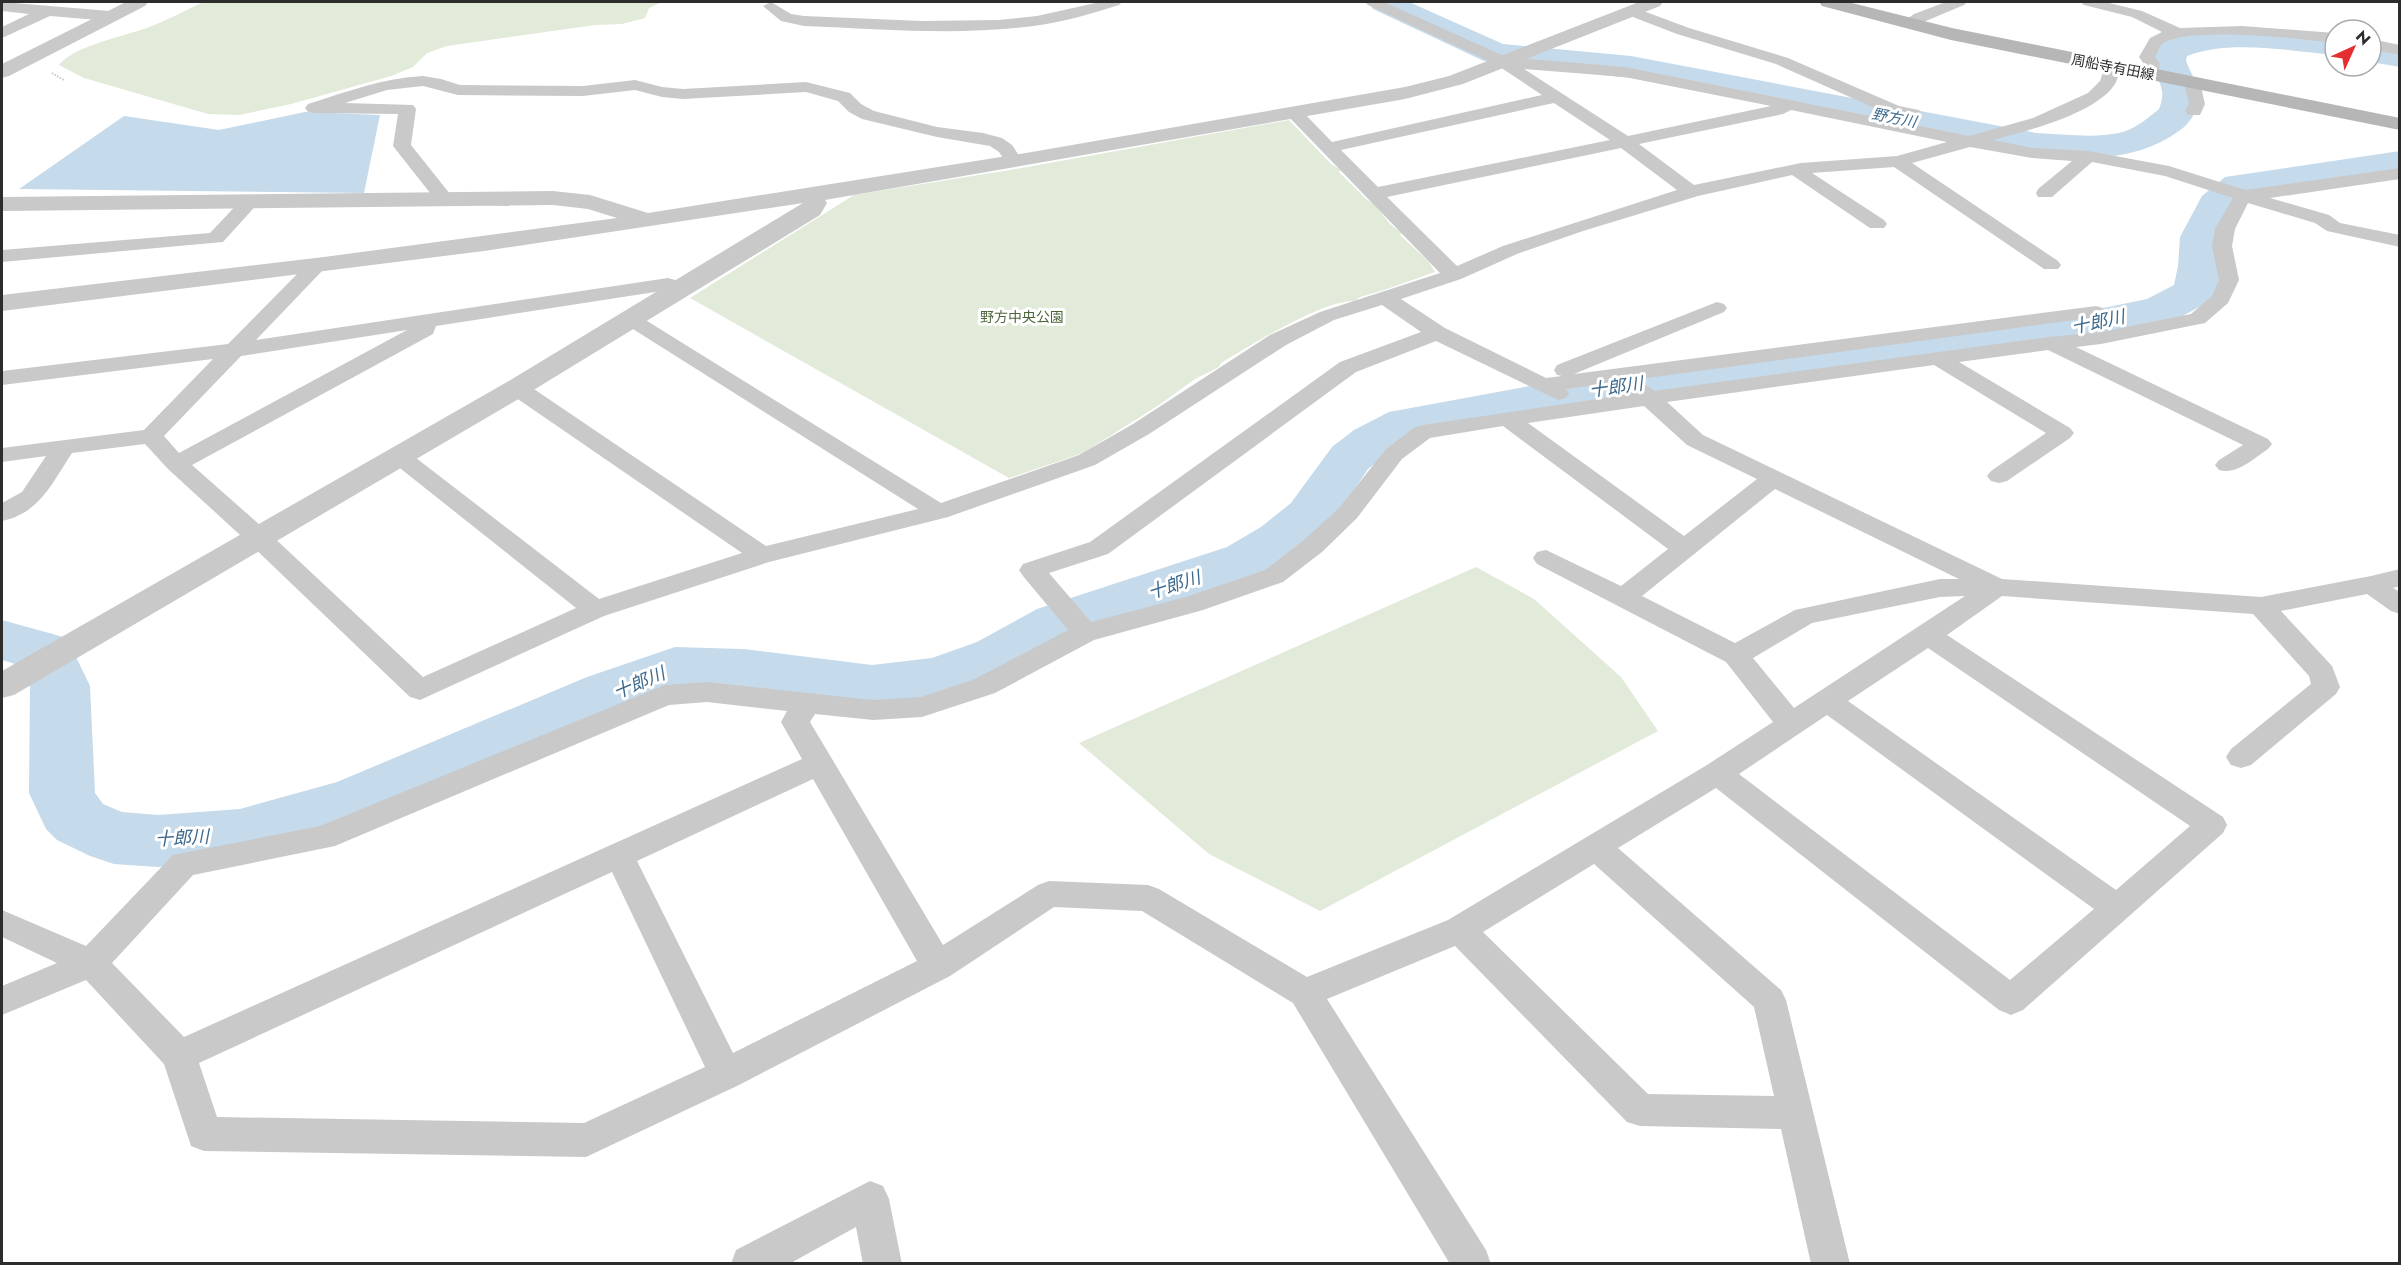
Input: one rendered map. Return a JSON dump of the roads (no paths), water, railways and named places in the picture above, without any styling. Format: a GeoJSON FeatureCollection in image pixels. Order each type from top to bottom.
{"type":"FeatureCollection","features":[{"type":"Feature","properties":{"kind":"main road","name":"周船寺有田線"},"geometry":{"type":"LineString","coordinates":[[1828,2],[1909,23],[2400,124]]}},
{"type":"Feature","properties":{"kind":"street"},"geometry":{"type":"LineString","coordinates":[[2,33],[67,2]]}},
{"type":"Feature","properties":{"kind":"street"},"geometry":{"type":"LineString","coordinates":[[2,72],[139,2]]}},
{"type":"Feature","properties":{"kind":"street"},"geometry":{"type":"LineString","coordinates":[[771,6],[786,18],[804,21],[968,28],[1069,16],[1114,2]]}},
{"type":"Feature","properties":{"kind":"street"},"geometry":{"type":"LineString","coordinates":[[1372,2],[1503,62],[1625,142],[1691,192]]}},
{"type":"Feature","properties":{"kind":"street"},"geometry":{"type":"LineString","coordinates":[[1909,23],[1959,2]]}},
{"type":"Feature","properties":{"kind":"street"},"geometry":{"type":"LineString","coordinates":[[2089,2],[2137,14],[2175,32]]}},
{"type":"Feature","properties":{"kind":"street"},"geometry":{"type":"LineString","coordinates":[[2,303],[315,267],[646,220],[812,195],[1294,113],[1428,88],[1532,51],[1635,5],[1683,31],[1782,61],[1894,110],[1939,118]]}},
{"type":"Feature","properties":{"kind":"street"},"geometry":{"type":"LineString","coordinates":[[2,7],[110,16]]}},
{"type":"Feature","properties":{"kind":"street"},"geometry":{"type":"LineString","coordinates":[[2150,74],[2152,64],[2147,57],[2157,40],[2175,32],[2263,31],[2323,37]]}},
{"type":"Feature","properties":{"kind":"street"},"geometry":{"type":"LineString","coordinates":[[2383,46],[2400,50]]}},
{"type":"Feature","properties":{"kind":"street"},"geometry":{"type":"LineString","coordinates":[[1503,62],[1625,72],[1796,106],[1972,135],[2032,153],[2088,156],[2169,171],[2322,219],[2334,227],[2400,241]]}},
{"type":"Feature","properties":{"kind":"street"},"geometry":{"type":"LineString","coordinates":[[151,436],[176,465],[260,539],[420,690],[595,609],[762,555],[939,512],[1087,460],[1141,429],[1278,340],[1327,316],[1454,275],[1521,246],[1691,192],[1796,170],[1898,160],[1972,135],[2009,130],[2039,122],[2094,98],[2108,82],[2112,66]]}},
{"type":"Feature","properties":{"kind":"street"},"geometry":{"type":"LineString","coordinates":[[445,199],[402,146],[407,109],[314,108],[390,84],[414,81],[448,85],[458,90],[583,91],[635,85],[662,92],[683,94],[806,87],[844,97],[855,108],[868,115],[937,132],[996,142],[1006,149],[1013,160]]}},
{"type":"Feature","properties":{"kind":"street"},"geometry":{"type":"LineString","coordinates":[[2192,82],[2197,104],[2194,111]]}},
{"type":"Feature","properties":{"kind":"street"},"geometry":{"type":"LineString","coordinates":[[1327,148],[1556,97]]}},
{"type":"Feature","properties":{"kind":"street"},"geometry":{"type":"LineString","coordinates":[[1373,195],[1796,106]]}},
{"type":"Feature","properties":{"kind":"street"},"geometry":{"type":"LineString","coordinates":[[1294,113],[1454,275]]}},
{"type":"Feature","properties":{"kind":"street"},"geometry":{"type":"LineString","coordinates":[[2009,130],[2045,138],[2088,156]]}},
{"type":"Feature","properties":{"kind":"street"},"geometry":{"type":"LineString","coordinates":[[2045,193],[2088,156]]}},
{"type":"Feature","properties":{"kind":"street"},"geometry":{"type":"LineString","coordinates":[[1898,160],[2051,265]]}},
{"type":"Feature","properties":{"kind":"street"},"geometry":{"type":"LineString","coordinates":[[1796,170],[1877,224]]}},
{"type":"Feature","properties":{"kind":"street"},"geometry":{"type":"LineString","coordinates":[[2,1001],[91,963],[184,864],[324,837],[665,695],[707,692],[873,710],[922,707],[985,686],[1085,633],[1194,604],[1274,576],[1313,546],[1348,513],[1394,454],[1424,432],[1648,398],[2100,338],[2198,319],[2221,299],[2229,280],[2223,246],[2225,229],[2232,213],[2244,196],[2400,173]]}},
{"type":"Feature","properties":{"kind":"street"},"geometry":{"type":"LineString","coordinates":[[11,682],[260,539],[632,320],[812,210],[814,203],[812,195]]}},
{"type":"Feature","properties":{"kind":"street"},"geometry":{"type":"LineString","coordinates":[[2,204],[553,198],[590,202],[646,220]]}},
{"type":"Feature","properties":{"kind":"street"},"geometry":{"type":"LineString","coordinates":[[2,256],[216,238],[251,201]]}},
{"type":"Feature","properties":{"kind":"street"},"geometry":{"type":"LineString","coordinates":[[2,455],[151,436],[315,267]]}},
{"type":"Feature","properties":{"kind":"street"},"geometry":{"type":"LineString","coordinates":[[2,378],[236,350],[668,284],[683,288]]}},
{"type":"Feature","properties":{"kind":"street"},"geometry":{"type":"LineString","coordinates":[[1384,297],[1437,333],[1585,407]]}},
{"type":"Feature","properties":{"kind":"street"},"geometry":{"type":"LineString","coordinates":[[1540,383],[1717,308]]}},
{"type":"Feature","properties":{"kind":"street"},"geometry":{"type":"LineString","coordinates":[[1540,383],[2096,312]]}},
{"type":"Feature","properties":{"kind":"street"},"geometry":{"type":"LineString","coordinates":[[176,465],[425,329],[429,320]]}},
{"type":"Feature","properties":{"kind":"street"},"geometry":{"type":"LineString","coordinates":[[632,320],[939,512]]}},
{"type":"Feature","properties":{"kind":"street"},"geometry":{"type":"LineString","coordinates":[[1085,633],[1032,570],[1099,548],[1348,367],[1437,333]]}},
{"type":"Feature","properties":{"kind":"street"},"geometry":{"type":"LineString","coordinates":[[2049,343],[2260,444],[2227,465]]}},
{"type":"Feature","properties":{"kind":"street"},"geometry":{"type":"LineString","coordinates":[[1937,358],[2062,433],[1999,476]]}},
{"type":"Feature","properties":{"kind":"street"},"geometry":{"type":"LineString","coordinates":[[1623,373],[1695,440],[1997,587]]}},
{"type":"Feature","properties":{"kind":"street"},"geometry":{"type":"LineString","coordinates":[[517,388],[762,555]]}},
{"type":"Feature","properties":{"kind":"street"},"geometry":{"type":"LineString","coordinates":[[1508,419],[1684,549]]}},
{"type":"Feature","properties":{"kind":"street"},"geometry":{"type":"LineString","coordinates":[[2,513],[31,497],[64,447]]}},
{"type":"Feature","properties":{"kind":"street"},"geometry":{"type":"LineString","coordinates":[[399,456],[595,609]]}},
{"type":"Feature","properties":{"kind":"street"},"geometry":{"type":"LineString","coordinates":[[1624,597],[1775,477]]}},
{"type":"Feature","properties":{"kind":"street"},"geometry":{"type":"LineString","coordinates":[[1546,558],[1736,655],[1777,710],[1793,724]]}},
{"type":"Feature","properties":{"kind":"street"},"geometry":{"type":"LineString","coordinates":[[1736,655],[1804,616],[1940,588],[1997,587],[2261,606],[2371,585],[2400,577]]}},
{"type":"Feature","properties":{"kind":"street"},"geometry":{"type":"LineString","coordinates":[[2371,585],[2400,605]]}},
{"type":"Feature","properties":{"kind":"street"},"geometry":{"type":"LineString","coordinates":[[1305,993],[1460,930],[1717,773],[1928,635],[1997,587]]}},
{"type":"Feature","properties":{"kind":"street"},"geometry":{"type":"LineString","coordinates":[[2241,758],[2326,687],[2322,673],[2261,606]]}},
{"type":"Feature","properties":{"kind":"street"},"geometry":{"type":"LineString","coordinates":[[1717,773],[2011,1000],[2212,825],[1928,635]]}},
{"type":"Feature","properties":{"kind":"street"},"geometry":{"type":"LineString","coordinates":[[1827,701],[2117,908]]}},
{"type":"Feature","properties":{"kind":"street"},"geometry":{"type":"LineString","coordinates":[[807,704],[795,722],[938,966]]}},
{"type":"Feature","properties":{"kind":"street"},"geometry":{"type":"LineString","coordinates":[[179,1056],[819,764]]}},
{"type":"Feature","properties":{"kind":"street"},"geometry":{"type":"LineString","coordinates":[[1597,848],[1769,1000],[1831,1263]]}},
{"type":"Feature","properties":{"kind":"street"},"geometry":{"type":"LineString","coordinates":[[619,855],[726,1074]]}},
{"type":"Feature","properties":{"kind":"street"},"geometry":{"type":"LineString","coordinates":[[2,923],[91,963],[179,1056],[204,1134],[586,1140],[726,1074],[938,966],[1049,894],[1148,898],[1305,993],[1472,1263]]}},
{"type":"Feature","properties":{"kind":"street"},"geometry":{"type":"LineString","coordinates":[[1460,930],[1640,1110],[1796,1113]]}},
{"type":"Feature","properties":{"kind":"street"},"geometry":{"type":"LineString","coordinates":[[750,1263],[870,1199],[883,1263]]}},
{"type":"Feature","properties":{"kind":"water"},"geometry":{"type":"Polygon","coordinates":[[[305,112],[380,115],[364,193],[19,189],[124,116],[219,130],[305,112]]]}},
{"type":"Feature","properties":{"kind":"waterway","name":"野方川"},"geometry":{"type":"LineString","coordinates":[[1384,2],[1496,54],[1631,67],[2036,145],[2093,147],[2132,142],[2153,132],[2177,114],[2181,93],[2169,61],[2171,50],[2186,44],[2227,38],[2274,39],[2323,44]]}},
{"type":"Feature","properties":{"kind":"waterway","name":"野方川"},"geometry":{"type":"LineString","coordinates":[[2383,54],[2400,57]]}},
{"type":"Feature","properties":{"kind":"waterway","name":"十郎川"},"geometry":{"type":"LineString","coordinates":[[2,640],[46,652],[60,686],[62,793],[69,811],[80,822],[114,838],[158,841],[240,835],[354,802],[609,692],[675,668],[743,670],[872,687],[937,679],[998,657],[1058,623],[1247,560],[1280,539],[1310,515],[1350,458],[1372,441],[1407,423],[1589,390],[2074,328],[2161,309],[2194,292],[2200,266],[2201,237],[2216,205],[2239,186],[2400,163]]}},
{"type":"Feature","properties":{"kind":"park label","name":"野方中央公園"},"geometry":{"type":"Point","coordinates":[1022,317]}}]}
